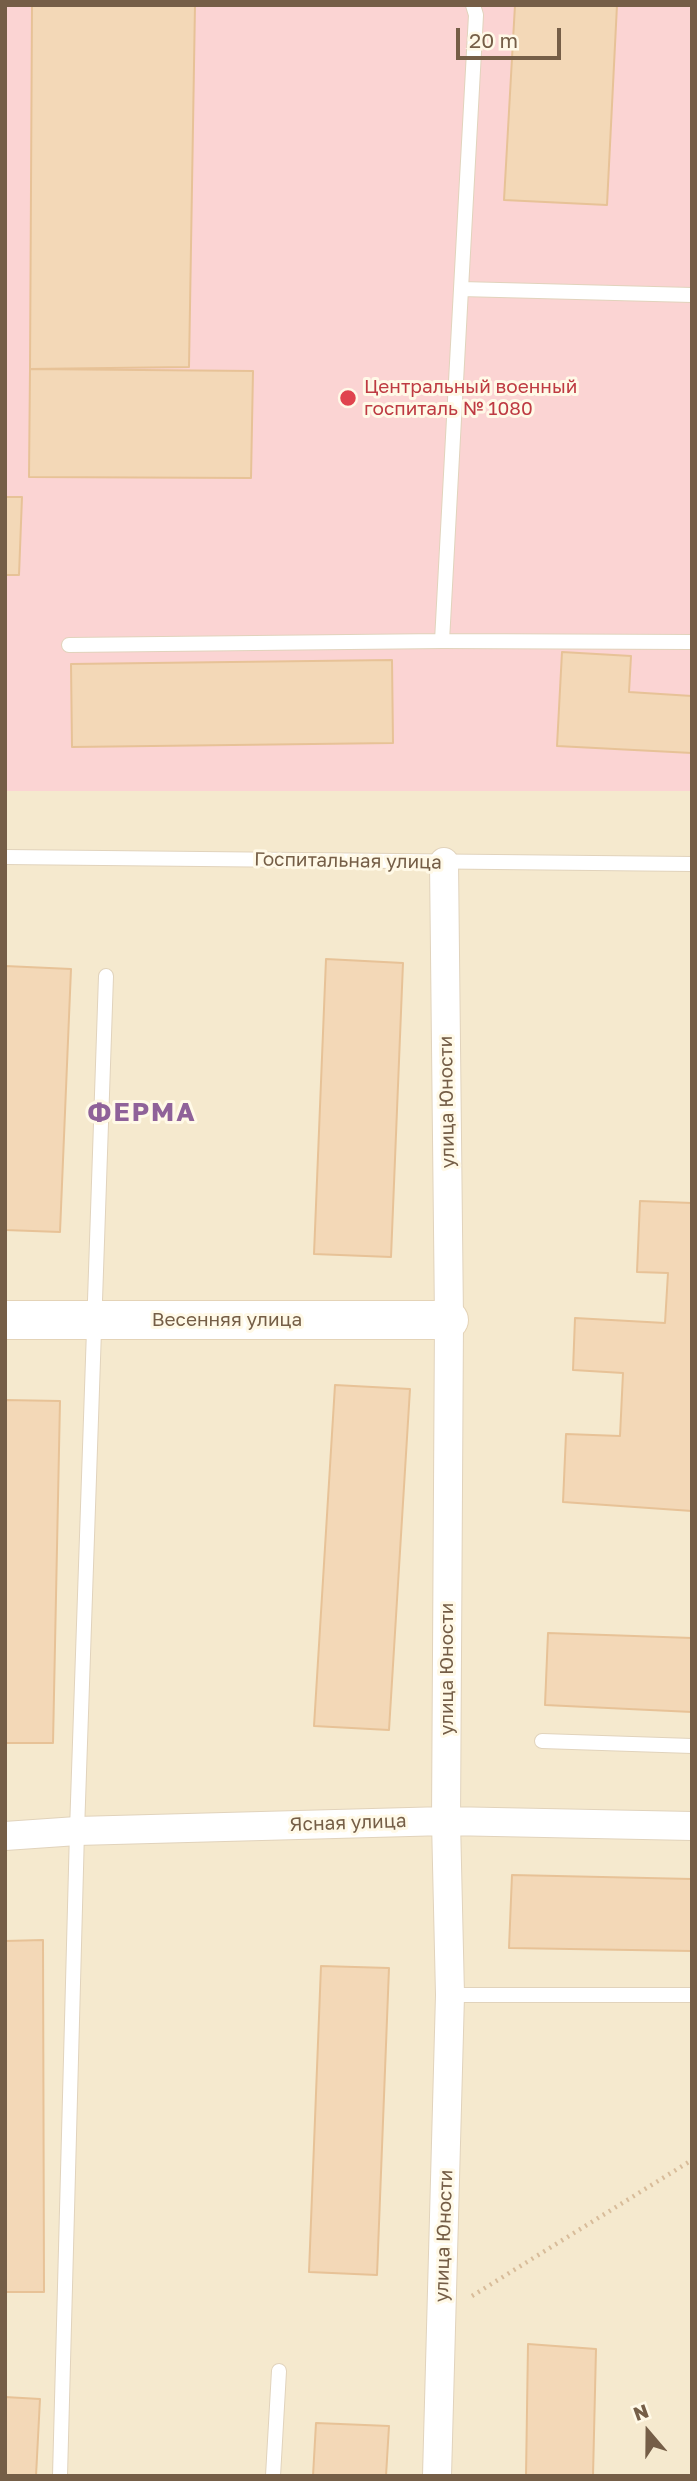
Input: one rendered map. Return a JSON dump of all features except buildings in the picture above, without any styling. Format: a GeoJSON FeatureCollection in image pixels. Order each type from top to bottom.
{"type":"FeatureCollection","features":[{"type":"Feature","properties":{"kind":"street","name":"улица Юности"},"geometry":{"type":"LineString","coordinates":[[437,2476],[450,1995],[446,1821],[449,1320],[444,862]]}},
{"type":"Feature","properties":{"kind":"street","name":"Весенняя улица"},"geometry":{"type":"LineString","coordinates":[[5,1320],[449,1320]]}},
{"type":"Feature","properties":{"kind":"street","name":"Ясная улица"},"geometry":{"type":"LineString","coordinates":[[5,1836],[76,1831],[446,1821],[692,1826]]}},
{"type":"Feature","properties":{"kind":"lane"},"geometry":{"type":"LineString","coordinates":[[442,640],[476,15],[473,5]]}},
{"type":"Feature","properties":{"kind":"lane"},"geometry":{"type":"LineString","coordinates":[[461,289],[692,295]]}},
{"type":"Feature","properties":{"kind":"lane"},"geometry":{"type":"LineString","coordinates":[[69,645],[442,640],[692,642]]}},
{"type":"Feature","properties":{"kind":"lane","name":"Госпитальная улица"},"geometry":{"type":"LineString","coordinates":[[5,857],[692,864]]}},
{"type":"Feature","properties":{"kind":"lane"},"geometry":{"type":"LineString","coordinates":[[60,2476],[76,1831],[106,976]]}},
{"type":"Feature","properties":{"kind":"lane"},"geometry":{"type":"LineString","coordinates":[[542,1741],[692,1746]]}},
{"type":"Feature","properties":{"kind":"lane"},"geometry":{"type":"LineString","coordinates":[[450,1995],[692,1996]]}},
{"type":"Feature","properties":{"kind":"lane"},"geometry":{"type":"LineString","coordinates":[[273,2476],[279,2371]]}},
{"type":"Feature","properties":{"kind":"path"},"geometry":{"type":"LineString","coordinates":[[442,2314],[692,2160]]}},
{"type":"Feature","properties":{"kind":"shaded area"},"geometry":{"type":"Polygon","coordinates":[[[5,5],[692,5],[692,2476],[5,2476],[5,5]]]}},
{"type":"Feature","properties":{"kind":"shaded area","name":"Центральный военный госпиталь № 1080"},"geometry":{"type":"Polygon","coordinates":[[[5,5],[692,5],[692,791],[5,791],[5,5]]]}},
{"type":"Feature","properties":{"kind":"place","name":"Центральный военный госпиталь № 1080"},"geometry":{"type":"Point","coordinates":[348,398]}},
{"type":"Feature","properties":{"kind":"district","name":"ФЕРМА"},"geometry":{"type":"Point","coordinates":[142,1113]}}]}
